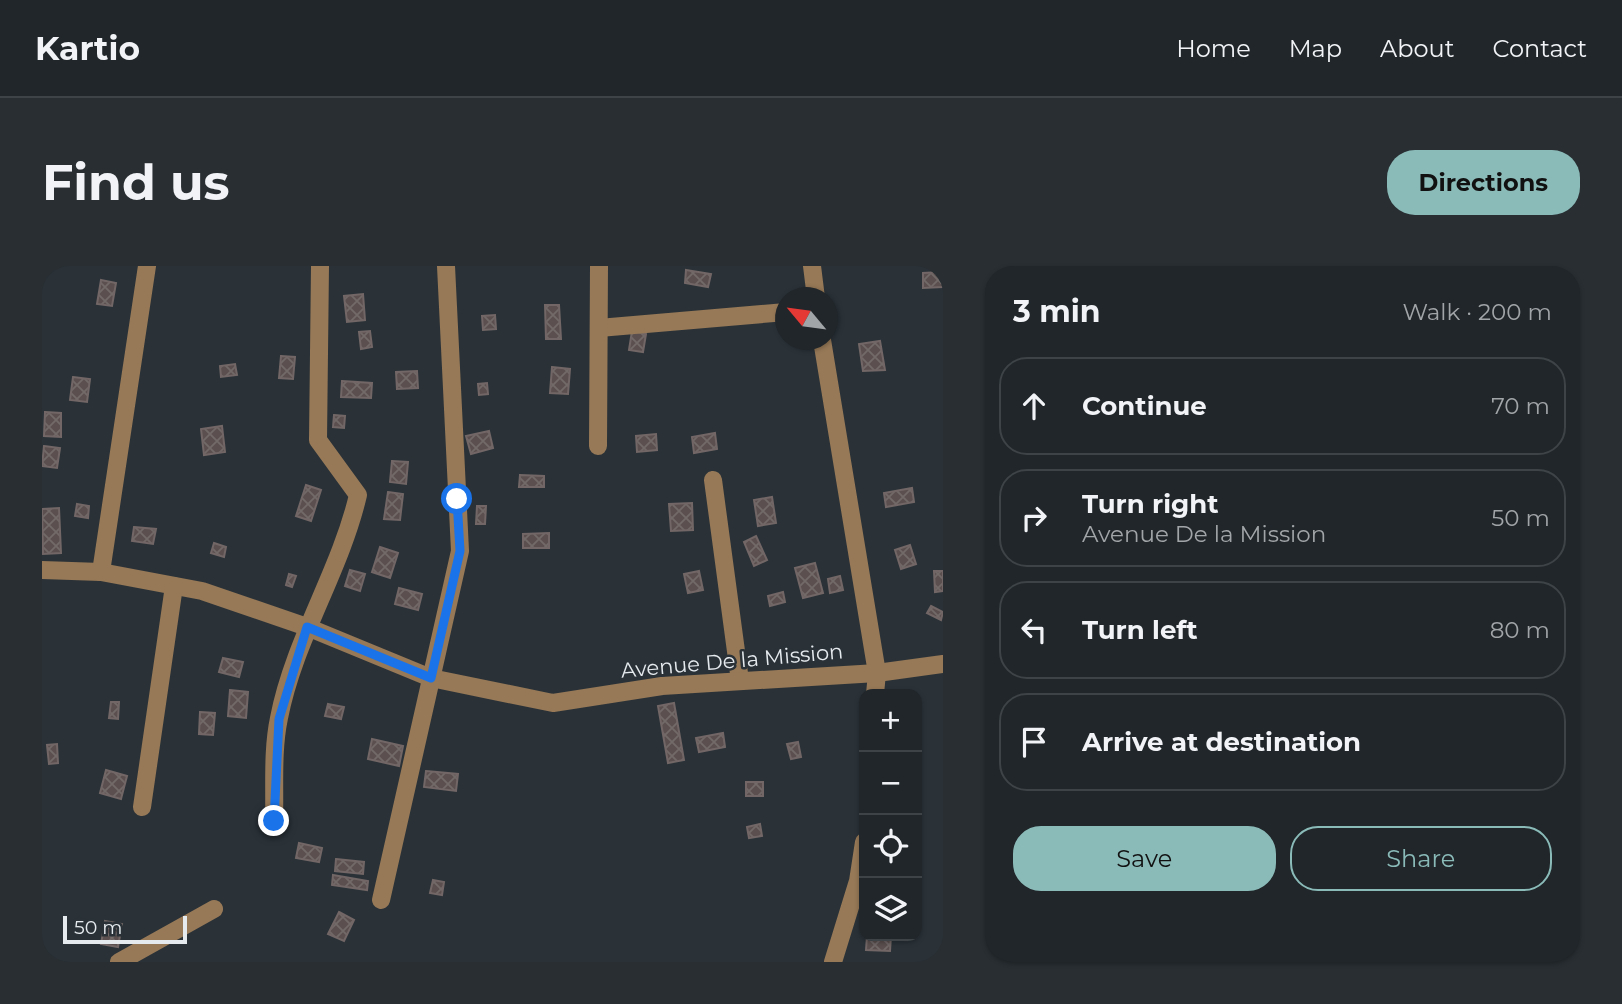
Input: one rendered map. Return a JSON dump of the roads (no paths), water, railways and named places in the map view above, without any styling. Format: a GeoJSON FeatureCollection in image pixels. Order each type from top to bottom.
{"type":"FeatureCollection","features":[{"type":"Feature","properties":{"kind":"street"},"geometry":{"type":"LineString","coordinates":[[101,572],[147,266]]}},
{"type":"Feature","properties":{"kind":"street"},"geometry":{"type":"LineString","coordinates":[[274,821],[279,719],[307,627],[349,534],[358,495],[318,440],[320,266]]}},
{"type":"Feature","properties":{"kind":"street"},"geometry":{"type":"LineString","coordinates":[[381,900],[460,551],[446,266]]}},
{"type":"Feature","properties":{"kind":"street"},"geometry":{"type":"LineString","coordinates":[[598,446],[599,266]]}},
{"type":"Feature","properties":{"kind":"street"},"geometry":{"type":"LineString","coordinates":[[812,266],[815,287]]}},
{"type":"Feature","properties":{"kind":"street"},"geometry":{"type":"LineString","coordinates":[[599,328],[775,313]]}},
{"type":"Feature","properties":{"kind":"street"},"geometry":{"type":"LineString","coordinates":[[824,350],[877,673],[875,689]]}},
{"type":"Feature","properties":{"kind":"street"},"geometry":{"type":"LineString","coordinates":[[713,480],[740,681]]}},
{"type":"Feature","properties":{"kind":"street","name":"Avenue De la Mission"},"geometry":{"type":"LineString","coordinates":[[42,569],[101,572],[202,592],[307,627],[431,678],[553,703],[662,686],[877,673],[943,664]]}},
{"type":"Feature","properties":{"kind":"street"},"geometry":{"type":"LineString","coordinates":[[142,807],[174,586]]}},
{"type":"Feature","properties":{"kind":"street"},"geometry":{"type":"LineString","coordinates":[[833,962],[859,874]]}},
{"type":"Feature","properties":{"kind":"street"},"geometry":{"type":"LineString","coordinates":[[119,962],[214,909]]}}]}
